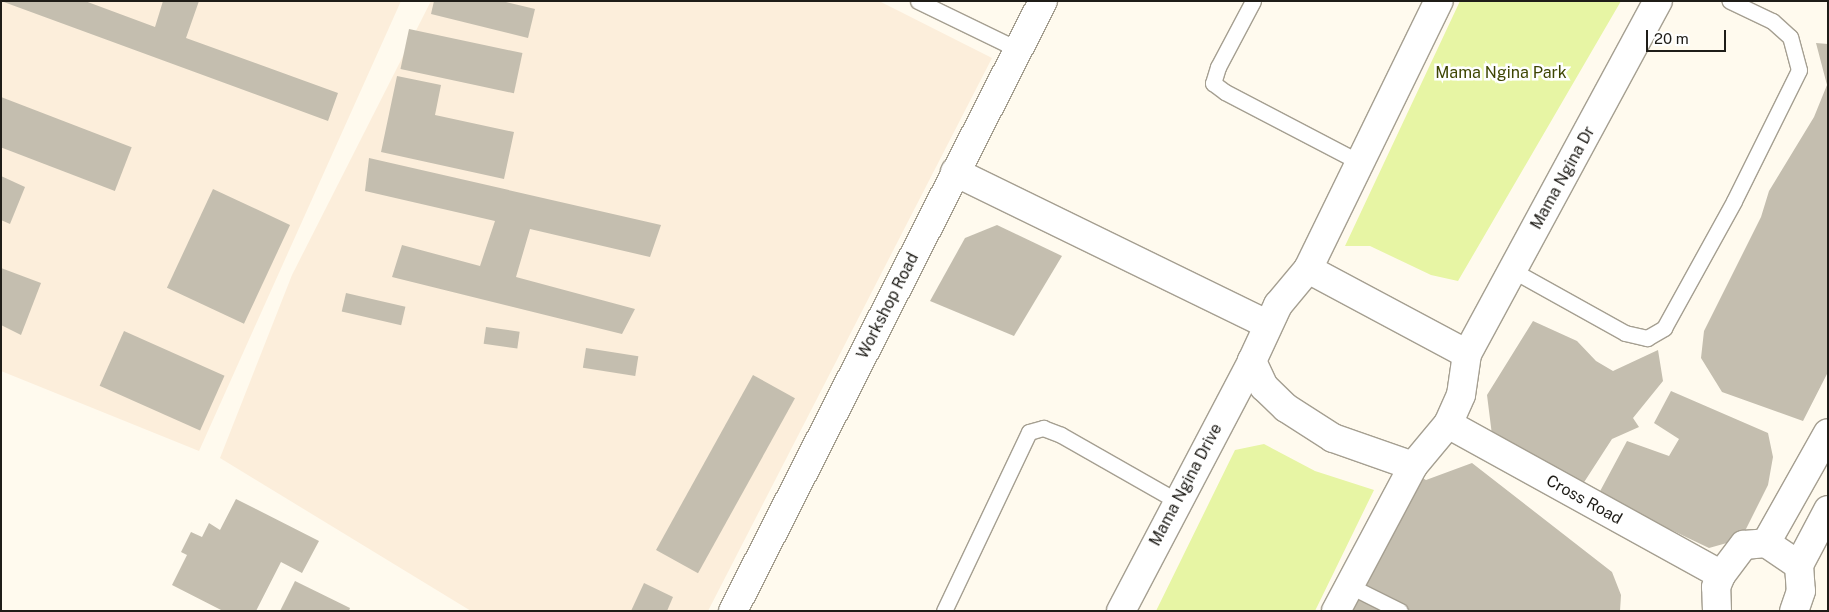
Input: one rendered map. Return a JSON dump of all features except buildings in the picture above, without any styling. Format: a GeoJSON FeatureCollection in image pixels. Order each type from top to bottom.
{"type":"FeatureCollection","features":[{"type":"Feature","properties":{"kind":"street","name":"Workshop Road"},"geometry":{"type":"LineString","coordinates":[[733,611],[1043,1]]}},
{"type":"Feature","properties":{"kind":"street"},"geometry":{"type":"LineString","coordinates":[[1439,1],[1308,269],[1467,354]]}},
{"type":"Feature","properties":{"kind":"street","name":"Mama Ngina Dr"},"geometry":{"type":"LineString","coordinates":[[1413,466],[1448,424],[1461,395],[1467,354],[1658,1]]}},
{"type":"Feature","properties":{"kind":"street"},"geometry":{"type":"LineString","coordinates":[[955,172],[1267,324]]}},
{"type":"Feature","properties":{"kind":"street","name":"Mama Ngina Drive"},"geometry":{"type":"LineString","coordinates":[[1121,611],[1176,501],[1252,361],[1267,324],[1308,269]]}},
{"type":"Feature","properties":{"kind":"street"},"geometry":{"type":"LineString","coordinates":[[1252,361],[1264,387],[1286,408],[1333,438],[1413,466],[1348,585],[1336,611]]}},
{"type":"Feature","properties":{"kind":"street","name":"Cross Road"},"geometry":{"type":"LineString","coordinates":[[1448,424],[1721,575]]}},
{"type":"Feature","properties":{"kind":"street"},"geometry":{"type":"LineString","coordinates":[[1766,543],[1828,433]]}},
{"type":"Feature","properties":{"kind":"street"},"geometry":{"type":"LineString","coordinates":[[1798,609],[1801,591],[1799,565],[1828,510]]}},
{"type":"Feature","properties":{"kind":"street"},"geometry":{"type":"LineString","coordinates":[[1717,611],[1716,587],[1721,575],[1744,545],[1766,543],[1799,565]]}},
{"type":"Feature","properties":{"kind":"lane"},"geometry":{"type":"LineString","coordinates":[[918,1],[1017,49]]}},
{"type":"Feature","properties":{"kind":"lane"},"geometry":{"type":"LineString","coordinates":[[1253,1],[1218,68],[1213,83],[1225,92],[1359,162]]}},
{"type":"Feature","properties":{"kind":"lane"},"geometry":{"type":"LineString","coordinates":[[1512,270],[1625,333],[1647,338],[1664,328],[1734,201],[1799,70],[1790,37],[1772,21],[1730,1]]}},
{"type":"Feature","properties":{"kind":"lane"},"geometry":{"type":"LineString","coordinates":[[944,611],[1028,432],[1042,428],[1061,435],[1176,501]]}},
{"type":"Feature","properties":{"kind":"lane"},"geometry":{"type":"LineString","coordinates":[[1348,585],[1400,611]]}},
{"type":"Feature","properties":{"kind":"shaded area"},"geometry":{"type":"Polygon","coordinates":[[[1,1],[401,1],[199,451],[1,371],[1,1]]]}},
{"type":"Feature","properties":{"kind":"shaded area"},"geometry":{"type":"Polygon","coordinates":[[[431,1],[879,1],[992,58],[708,611],[471,611],[220,458],[292,275],[431,1]]]}},
{"type":"Feature","properties":{"kind":"green space","name":"Mama Ngina Park"},"geometry":{"type":"Polygon","coordinates":[[[1460,1],[1621,1],[1458,281],[1431,275],[1370,246],[1345,246],[1460,1]]]}},
{"type":"Feature","properties":{"kind":"green space"},"geometry":{"type":"Polygon","coordinates":[[[1264,444],[1315,471],[1374,490],[1315,611],[1156,611],[1235,450],[1264,444]]]}}]}
